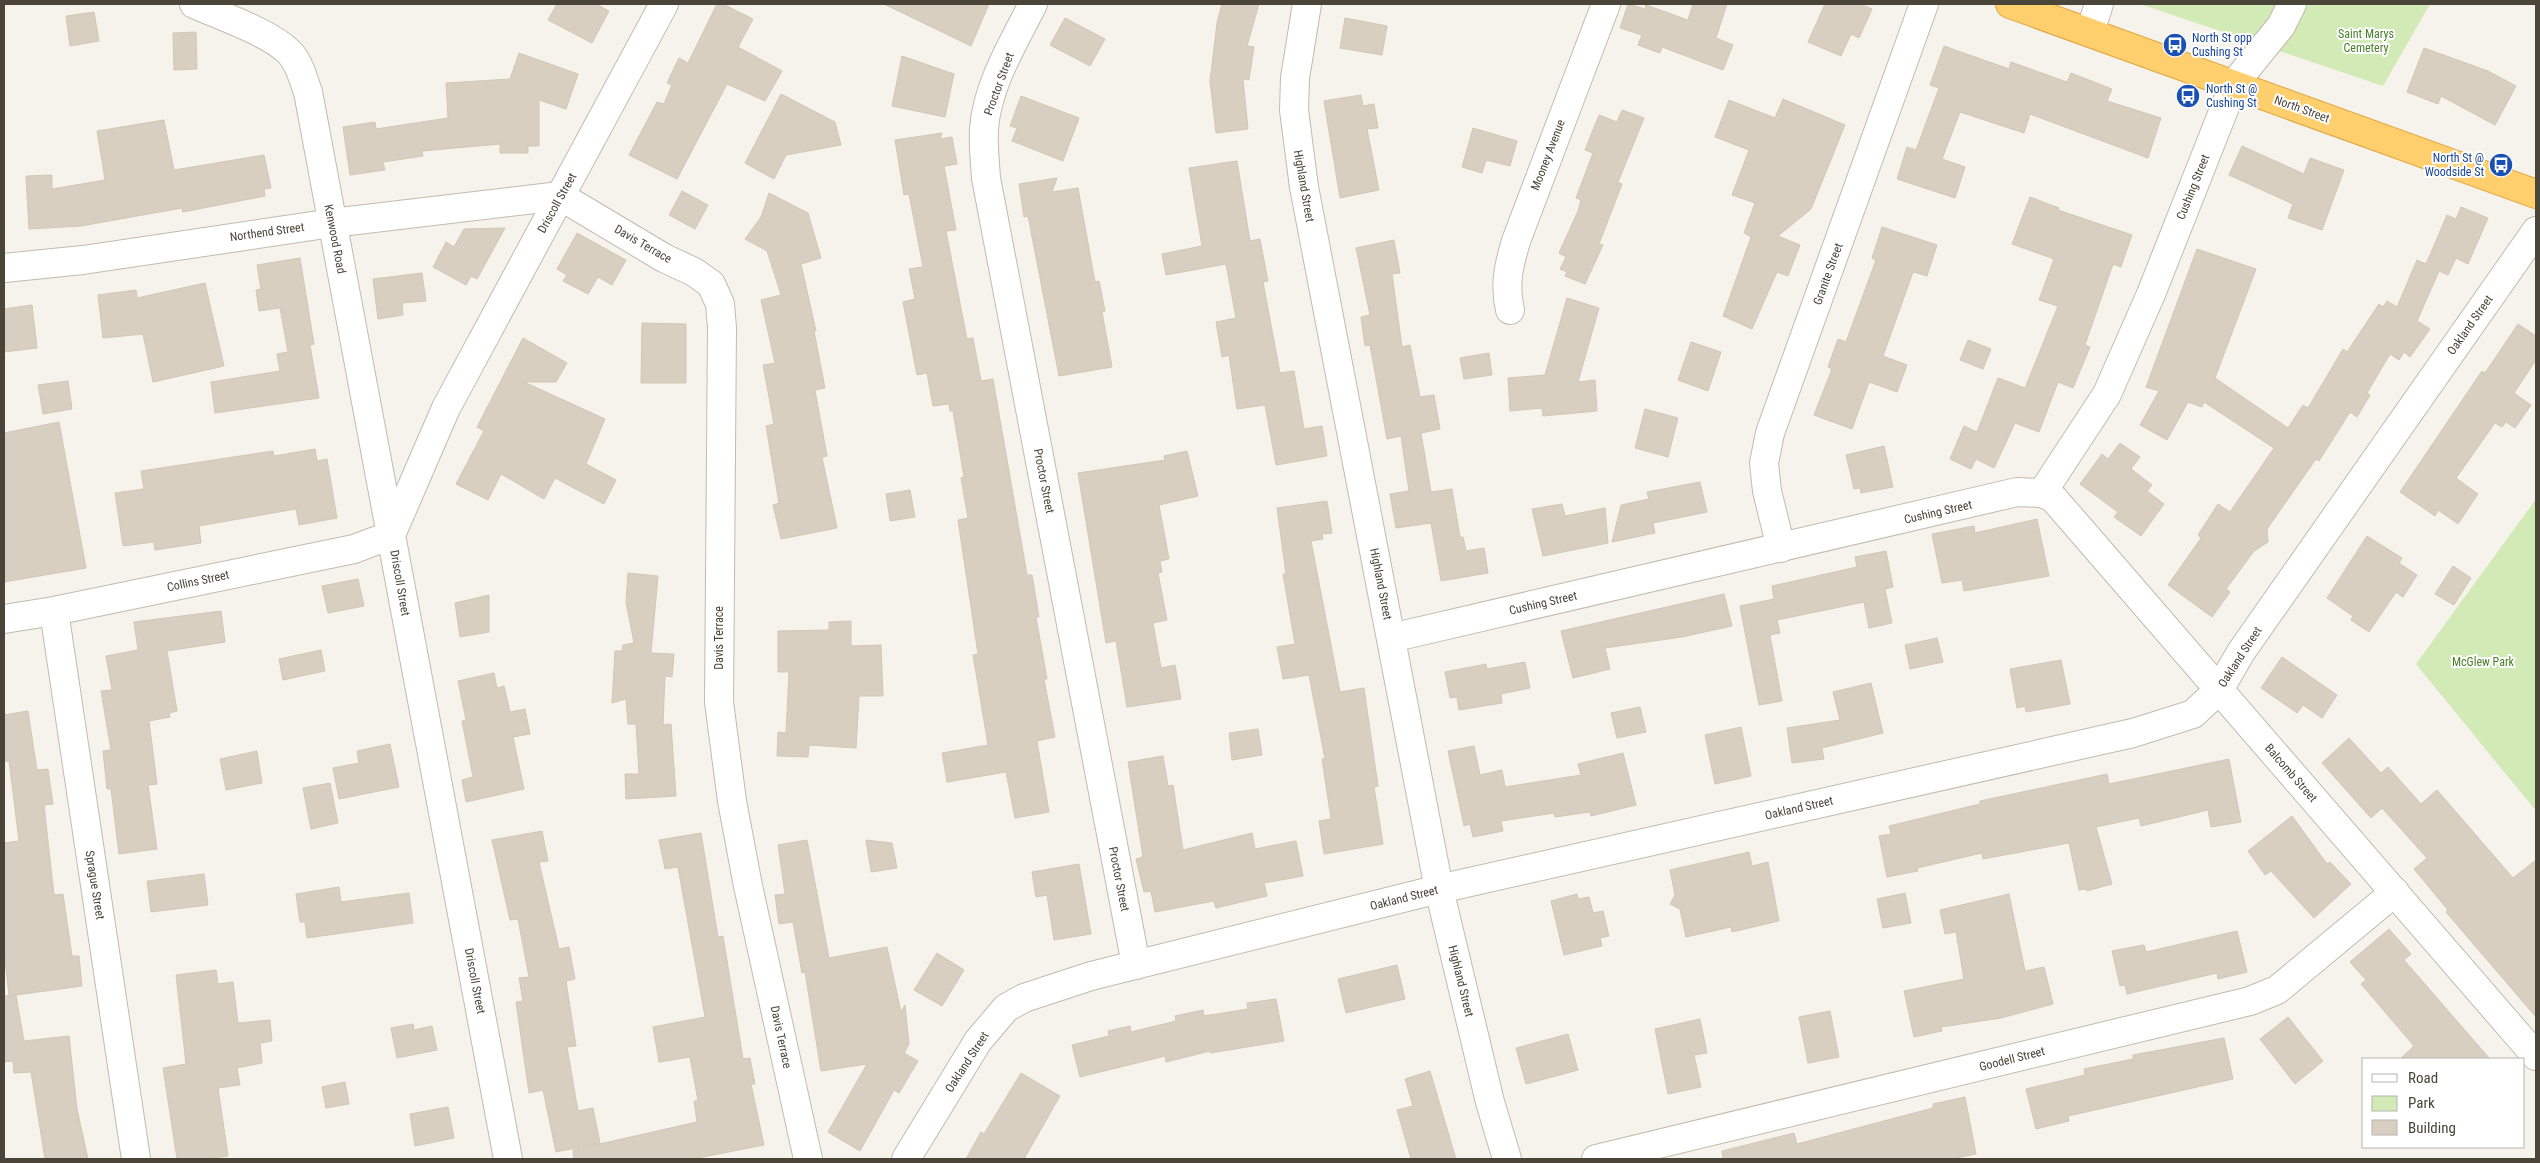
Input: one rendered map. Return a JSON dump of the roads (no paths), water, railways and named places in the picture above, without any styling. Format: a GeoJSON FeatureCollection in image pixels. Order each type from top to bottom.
{"type":"FeatureCollection","features":[{"type":"Feature","properties":{"kind":"highway","name":"North Street"},"geometry":{"type":"LineString","coordinates":[[2010,4],[2536,194]]}},
{"type":"Feature","properties":{"kind":"street","name":"Kenwood Road"},"geometry":{"type":"LineString","coordinates":[[194,4],[271,39],[290,53],[300,68],[308,92],[391,535]]}},
{"type":"Feature","properties":{"kind":"street","name":"Driscoll Street"},"geometry":{"type":"LineString","coordinates":[[508,1159],[391,535],[446,408],[664,4]]}},
{"type":"Feature","properties":{"kind":"street","name":"Proctor Street"},"geometry":{"type":"LineString","coordinates":[[1033,4],[997,81],[988,107],[984,128],[986,178],[1136,965]]}},
{"type":"Feature","properties":{"kind":"street","name":"Highland Street"},"geometry":{"type":"LineString","coordinates":[[1307,4],[1295,78],[1294,110],[1297,145],[1439,889],[1490,1102],[1507,1159]]}},
{"type":"Feature","properties":{"kind":"street","name":"Mooney Avenue"},"geometry":{"type":"LineString","coordinates":[[1510,310],[1506,290],[1507,270],[1516,241],[1606,4]]}},
{"type":"Feature","properties":{"kind":"street","name":"Granite Street"},"geometry":{"type":"LineString","coordinates":[[1781,548],[1767,491],[1764,463],[1770,433],[1924,4]]}},
{"type":"Feature","properties":{"kind":"street"},"geometry":{"type":"LineString","coordinates":[[2090,32],[2100,4]]}},
{"type":"Feature","properties":{"kind":"street","name":"Cushing Street"},"geometry":{"type":"LineString","coordinates":[[1391,638],[2017,492],[2042,493],[2107,394],[2151,294],[2234,84],[2281,26],[2292,4]]}},
{"type":"Feature","properties":{"kind":"street","name":"Northend Street"},"geometry":{"type":"LineString","coordinates":[[4,268],[83,260],[332,223],[560,196]]}},
{"type":"Feature","properties":{"kind":"street","name":"Davis Terrace"},"geometry":{"type":"LineString","coordinates":[[560,196],[664,258],[694,272],[711,284],[720,304],[722,328],[719,702],[732,801],[748,886],[808,1159]]}},
{"type":"Feature","properties":{"kind":"street","name":"Oakland Street"},"geometry":{"type":"LineString","coordinates":[[906,1159],[978,1041],[1006,1008],[1044,990],[1439,889],[2150,729],[2193,714],[2219,690],[2242,652],[2536,231]]}},
{"type":"Feature","properties":{"kind":"street","name":"Balcomb Street"},"geometry":{"type":"LineString","coordinates":[[2042,493],[2052,498],[2074,522],[2536,1056]]}},
{"type":"Feature","properties":{"kind":"street","name":"Collins Street"},"geometry":{"type":"LineString","coordinates":[[4,619],[54,611],[354,548],[391,535]]}},
{"type":"Feature","properties":{"kind":"street","name":"Sprague Street"},"geometry":{"type":"LineString","coordinates":[[54,611],[136,1159]]}},
{"type":"Feature","properties":{"kind":"street","name":"Goodell Street"},"geometry":{"type":"LineString","coordinates":[[1596,1159],[2250,1001],[2277,990],[2395,892]]}},
{"type":"Feature","properties":{"kind":"place","name":"North St opp Cushing St"},"geometry":{"type":"Point","coordinates":[2175,45]}},
{"type":"Feature","properties":{"kind":"place","name":"North St @ Cushing St"},"geometry":{"type":"Point","coordinates":[2188,96]}},
{"type":"Feature","properties":{"kind":"place","name":"North St @ Woodside St"},"geometry":{"type":"Point","coordinates":[2501,165]}},
{"type":"Feature","properties":{"kind":"park label","name":"Saint Marys Cemetery"},"geometry":{"type":"Point","coordinates":[2366,41]}},
{"type":"Feature","properties":{"kind":"park label","name":"McGlew Park"},"geometry":{"type":"Point","coordinates":[2483,662]}}]}
